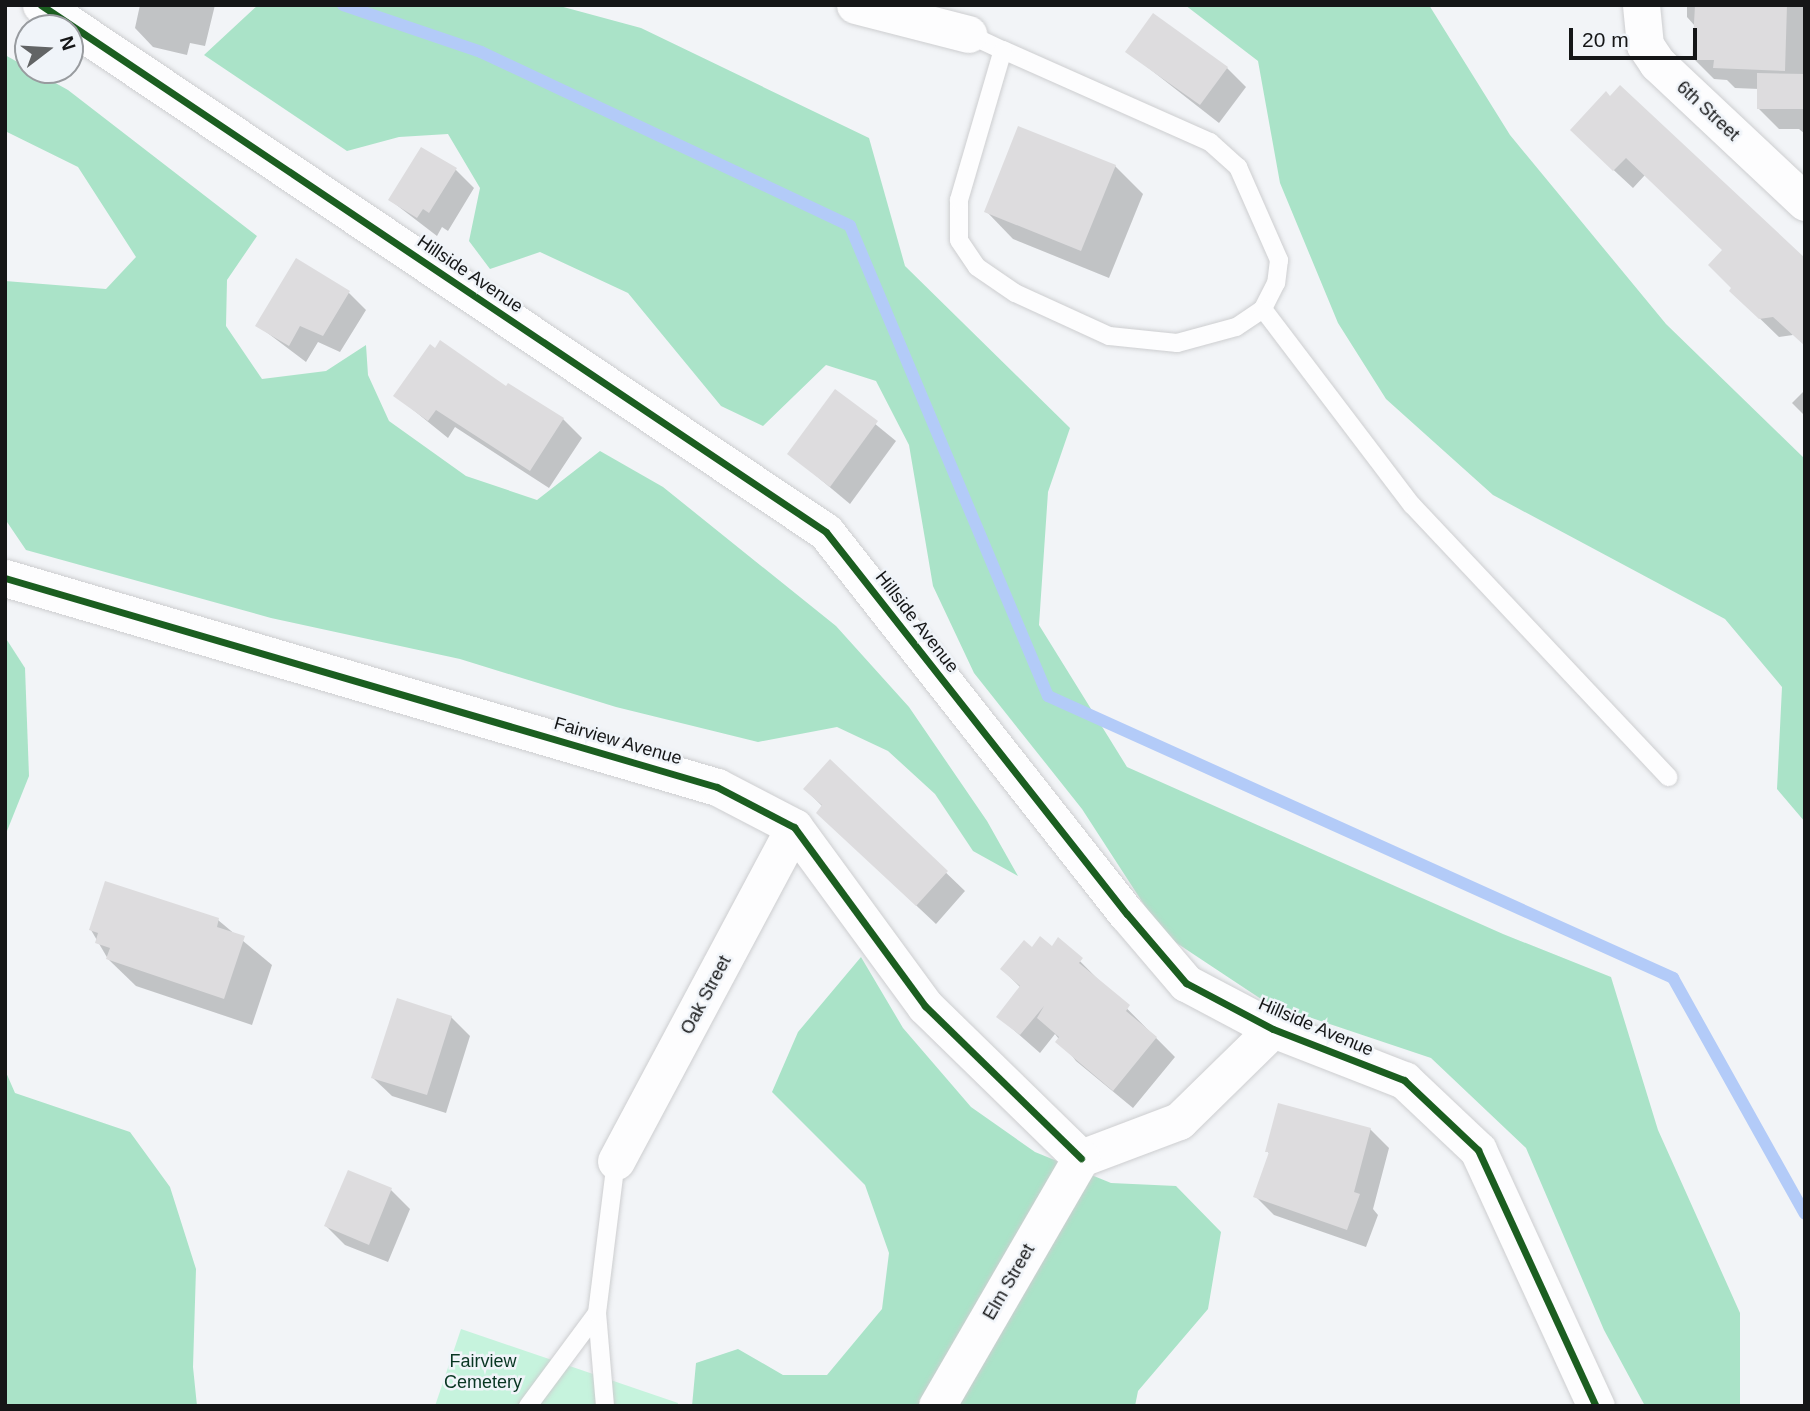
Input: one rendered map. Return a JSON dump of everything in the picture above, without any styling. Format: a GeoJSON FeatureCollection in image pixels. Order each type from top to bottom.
{"type":"FeatureCollection","features":[{"type":"Feature","properties":{"kind":"street","name":"Hillside Avenue"},"geometry":{"type":"LineString","coordinates":[[41,5],[826,532],[1127,914],[1186,983],[1273,1030],[1404,1080],[1478,1150],[1596,1406]]}},
{"type":"Feature","properties":{"kind":"street"},"geometry":{"type":"LineString","coordinates":[[855,5],[958,20]]}},
{"type":"Feature","properties":{"kind":"street","name":"6th Street"},"geometry":{"type":"LineString","coordinates":[[1641,5],[1646,45],[1657,63],[1805,202]]}},
{"type":"Feature","properties":{"kind":"street","name":"Fairview Avenue"},"geometry":{"type":"LineString","coordinates":[[5,578],[718,787],[794,827],[925,1006],[1081,1158]]}},
{"type":"Feature","properties":{"kind":"street","name":"Oak Street"},"geometry":{"type":"LineString","coordinates":[[616,1161],[794,827]]}},
{"type":"Feature","properties":{"kind":"street"},"geometry":{"type":"LineString","coordinates":[[1081,1158],[1180,1121],[1273,1030]]}},
{"type":"Feature","properties":{"kind":"street","name":"Elm Street"},"geometry":{"type":"LineString","coordinates":[[937,1406],[1081,1158]]}},
{"type":"Feature","properties":{"kind":"lane"},"geometry":{"type":"LineString","coordinates":[[958,20],[1003,50],[1210,142],[1238,167],[1279,260],[1276,283],[1263,309],[1236,327],[1177,343],[1109,336],[1015,293],[976,267],[960,240],[959,200],[1003,50]]}},
{"type":"Feature","properties":{"kind":"lane"},"geometry":{"type":"LineString","coordinates":[[1263,309],[1412,505],[1668,777]]}},
{"type":"Feature","properties":{"kind":"lane"},"geometry":{"type":"LineString","coordinates":[[605,1406],[597,1313],[616,1161]]}},
{"type":"Feature","properties":{"kind":"lane"},"geometry":{"type":"LineString","coordinates":[[528,1406],[597,1313]]}},
{"type":"Feature","properties":{"kind":"green space"},"geometry":{"type":"Polygon","coordinates":[[[258,5],[556,5],[641,28],[869,138],[905,266],[1070,428],[1048,492],[1039,625],[1127,767],[1503,934],[1611,977],[1658,1130],[1740,1313],[1740,1406],[1645,1406],[1604,1330],[1526,1148],[1431,1058],[1267,1003],[1163,934],[1082,809],[974,673],[933,586],[909,445],[876,381],[826,365],[763,426],[721,406],[628,293],[540,252],[490,269],[469,241],[480,188],[448,134],[399,137],[347,151],[204,55],[258,5]]]}},
{"type":"Feature","properties":{"kind":"green space"},"geometry":{"type":"Polygon","coordinates":[[[1185,5],[1429,5],[1510,135],[1666,324],[1805,459],[1805,822],[1777,789],[1782,687],[1725,619],[1493,495],[1386,399],[1338,323],[1280,183],[1258,61],[1185,5]]]}},
{"type":"Feature","properties":{"kind":"green space"},"geometry":{"type":"Polygon","coordinates":[[[5,55],[14,60],[14,84],[57,84],[68,90],[257,236],[227,280],[226,326],[262,379],[326,371],[366,345],[368,375],[389,421],[466,476],[537,500],[600,451],[663,487],[836,626],[909,707],[987,821],[1018,876],[973,851],[935,794],[888,751],[837,727],[758,742],[616,707],[460,659],[271,618],[26,550],[5,519],[5,281],[106,289],[136,257],[78,167],[5,131],[5,55]]]}},
{"type":"Feature","properties":{"kind":"green space"},"geometry":{"type":"Polygon","coordinates":[[[5,637],[25,668],[29,776],[5,836],[5,637]]]}},
{"type":"Feature","properties":{"kind":"green space"},"geometry":{"type":"Polygon","coordinates":[[[861,957],[903,1028],[971,1107],[1035,1152],[1111,1183],[1176,1186],[1221,1232],[1208,1309],[1138,1391],[1135,1406],[692,1406],[696,1363],[738,1349],[783,1375],[827,1375],[882,1309],[889,1253],[865,1185],[772,1092],[798,1032],[861,957]]]}},
{"type":"Feature","properties":{"kind":"green space"},"geometry":{"type":"Polygon","coordinates":[[[5,1070],[15,1093],[130,1132],[170,1187],[196,1269],[193,1367],[197,1406],[5,1406],[5,1070]]]}},
{"type":"Feature","properties":{"kind":"green space","name":"Fairview Cemetery"},"geometry":{"type":"Polygon","coordinates":[[[461,1329],[678,1403],[677,1406],[435,1406],[461,1329]]]}},
{"type":"Feature","properties":{"kind":"building"},"geometry":{"type":"Polygon","coordinates":[[[1695,5],[1787,5],[1785,71],[1713,68],[1714,60],[1692,60],[1695,5]]]}},
{"type":"Feature","properties":{"kind":"building"},"geometry":{"type":"Polygon","coordinates":[[[1153,13],[1228,67],[1200,105],[1125,52],[1153,13]]]}},
{"type":"Feature","properties":{"kind":"building"},"geometry":{"type":"Polygon","coordinates":[[[1757,73],[1805,74],[1805,109],[1757,109],[1757,73]]]}},
{"type":"Feature","properties":{"kind":"building"},"geometry":{"type":"Polygon","coordinates":[[[1620,85],[1805,258],[1805,346],[1773,317],[1759,319],[1729,291],[1731,288],[1708,265],[1722,250],[1626,158],[1613,171],[1570,130],[1606,91],[1610,96],[1620,85]]]}},
{"type":"Feature","properties":{"kind":"building"},"geometry":{"type":"Polygon","coordinates":[[[1018,126],[1116,165],[1081,251],[984,212],[1018,126]]]}},
{"type":"Feature","properties":{"kind":"building"},"geometry":{"type":"Polygon","coordinates":[[[421,147],[457,168],[429,213],[423,209],[417,218],[388,200],[421,147]]]}},
{"type":"Feature","properties":{"kind":"building"},"geometry":{"type":"Polygon","coordinates":[[[296,258],[350,291],[323,336],[300,326],[289,346],[255,326],[296,258]]]}},
{"type":"Feature","properties":{"kind":"building"},"geometry":{"type":"Polygon","coordinates":[[[440,340],[506,386],[508,383],[564,418],[530,471],[436,410],[428,421],[393,396],[430,344],[435,348],[440,340]]]}},
{"type":"Feature","properties":{"kind":"building"},"geometry":{"type":"Polygon","coordinates":[[[835,389],[878,421],[830,487],[787,454],[835,389]]]}},
{"type":"Feature","properties":{"kind":"building"},"geometry":{"type":"Polygon","coordinates":[[[830,759],[948,871],[916,906],[816,813],[822,805],[803,789],[830,759]]]}},
{"type":"Feature","properties":{"kind":"building"},"geometry":{"type":"Polygon","coordinates":[[[105,881],[219,918],[217,927],[245,936],[224,999],[106,959],[110,948],[95,943],[98,933],[89,930],[105,881]]]}},
{"type":"Feature","properties":{"kind":"building"},"geometry":{"type":"Polygon","coordinates":[[[1040,936],[1052,946],[1058,937],[1083,958],[1079,963],[1130,1005],[1126,1011],[1157,1037],[1113,1091],[1055,1042],[1059,1037],[1037,1018],[1044,1006],[1020,1035],[996,1017],[1020,986],[1000,969],[1024,940],[1032,947],[1040,936]]]}},
{"type":"Feature","properties":{"kind":"building"},"geometry":{"type":"Polygon","coordinates":[[[397,998],[452,1016],[427,1095],[371,1078],[397,998]]]}},
{"type":"Feature","properties":{"kind":"building"},"geometry":{"type":"Polygon","coordinates":[[[1278,1103],[1371,1128],[1354,1192],[1360,1194],[1347,1230],[1253,1197],[1269,1152],[1265,1152],[1278,1103]]]}},
{"type":"Feature","properties":{"kind":"building"},"geometry":{"type":"Polygon","coordinates":[[[348,1170],[392,1188],[369,1245],[324,1226],[348,1170]]]}},
{"type":"Feature","properties":{"kind":"waterway"},"geometry":{"type":"LineString","coordinates":[[343,5],[481,52],[850,226],[1048,696],[1673,978],[1805,1214]]}},
{"type":"Feature","properties":{"kind":"cycle path"},"geometry":{"type":"LineString","coordinates":[[41,5],[826,532],[1127,914],[1186,983],[1273,1029],[1404,1080],[1478,1150],[1596,1406]]}},
{"type":"Feature","properties":{"kind":"cycle path"},"geometry":{"type":"LineString","coordinates":[[5,578],[717,787],[794,827],[925,1006],[1081,1158]]}}]}
